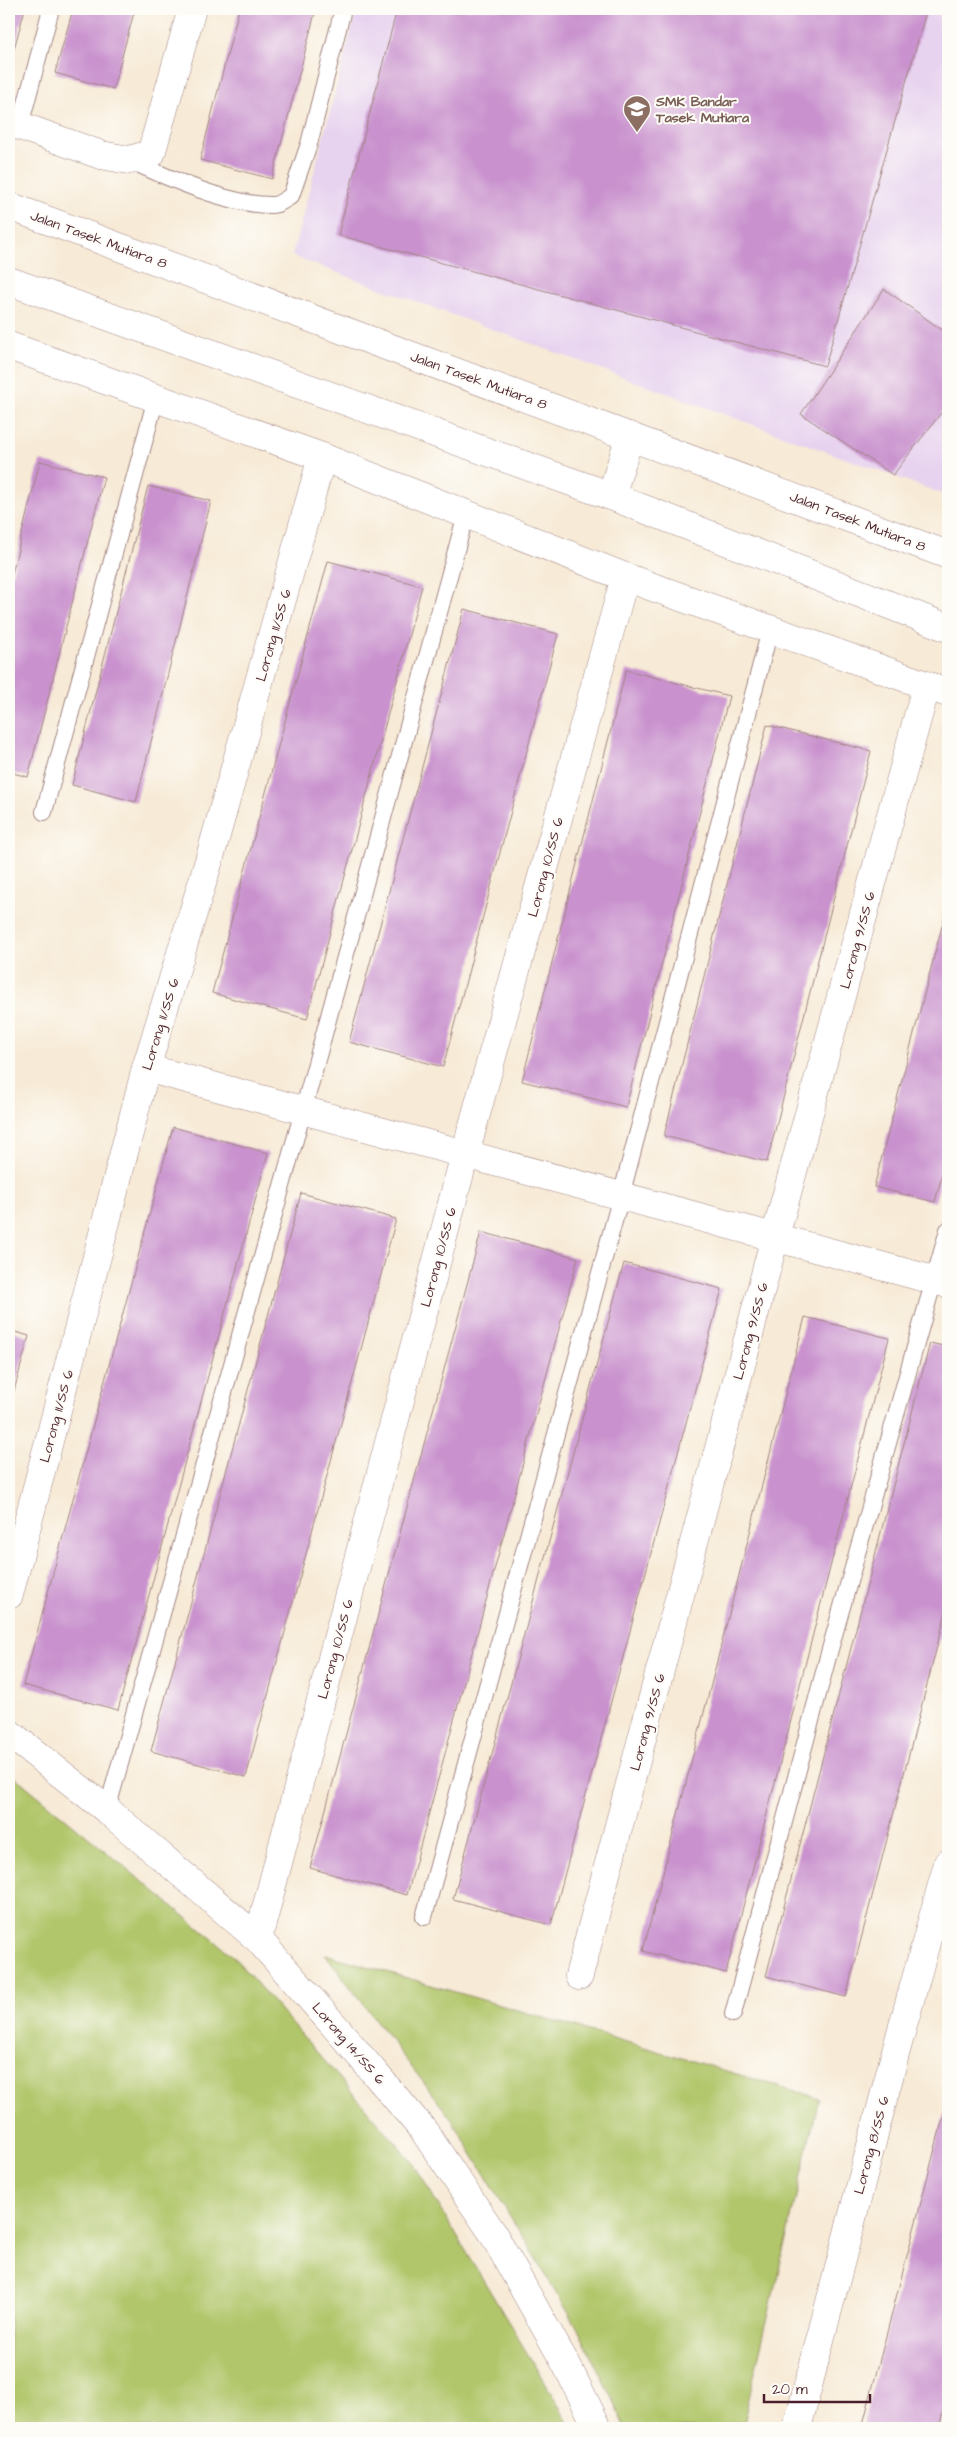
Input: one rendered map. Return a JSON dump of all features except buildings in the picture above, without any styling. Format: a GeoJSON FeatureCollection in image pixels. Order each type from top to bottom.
{"type":"FeatureCollection","features":[{"type":"Feature","properties":{"kind":"street"},"geometry":{"type":"LineString","coordinates":[[15,124],[101,155],[129,160],[151,154],[160,129],[192,9]]}},
{"type":"Feature","properties":{"kind":"street","name":"Jalan Tasek Mutiara 8"},"geometry":{"type":"LineString","coordinates":[[9,206],[948,555]]}},
{"type":"Feature","properties":{"kind":"street"},"geometry":{"type":"LineString","coordinates":[[9,282],[611,496],[948,628]]}},
{"type":"Feature","properties":{"kind":"street"},"geometry":{"type":"LineString","coordinates":[[9,346],[322,457],[625,577],[937,690]]}},
{"type":"Feature","properties":{"kind":"street"},"geometry":{"type":"LineString","coordinates":[[611,496],[630,436]]}},
{"type":"Feature","properties":{"kind":"street","name":"Lorong 11/SS 6"},"geometry":{"type":"LineString","coordinates":[[9,1595],[146,1068],[210,857],[322,457]]}},
{"type":"Feature","properties":{"kind":"street","name":"Lorong 10/SS 6"},"geometry":{"type":"LineString","coordinates":[[258,1939],[465,1154],[625,577]]}},
{"type":"Feature","properties":{"kind":"street","name":"Lorong 9/SS 6"},"geometry":{"type":"LineString","coordinates":[[579,1976],[775,1238],[937,690]]}},
{"type":"Feature","properties":{"kind":"street"},"geometry":{"type":"LineString","coordinates":[[146,1068],[941,1282]]}},
{"type":"Feature","properties":{"kind":"street","name":"Lorong 14/SS 6"},"geometry":{"type":"LineString","coordinates":[[9,1733],[107,1810],[258,1939],[424,2131],[492,2232],[598,2428]]}},
{"type":"Feature","properties":{"kind":"street","name":"Lorong 8/SS 6"},"geometry":{"type":"LineString","coordinates":[[798,2428],[894,2058],[948,1863]]}},
{"type":"Feature","properties":{"kind":"lane"},"geometry":{"type":"LineString","coordinates":[[15,124],[52,9]]}},
{"type":"Feature","properties":{"kind":"lane"},"geometry":{"type":"LineString","coordinates":[[129,160],[164,176],[235,200],[273,206],[292,196],[309,144],[343,9]]}},
{"type":"Feature","properties":{"kind":"lane"},"geometry":{"type":"LineString","coordinates":[[44,812],[156,398]]}},
{"type":"Feature","properties":{"kind":"lane"},"geometry":{"type":"LineString","coordinates":[[107,1810],[303,1111],[466,514]]}},
{"type":"Feature","properties":{"kind":"lane"},"geometry":{"type":"LineString","coordinates":[[424,1917],[621,1196],[770,630]]}},
{"type":"Feature","properties":{"kind":"lane"},"geometry":{"type":"LineString","coordinates":[[733,2014],[829,1653],[941,1282],[948,1230]]}},
{"type":"Feature","properties":{"kind":"shaded area","name":"SMK Bandar Tasek Mutiara"},"geometry":{"type":"Polygon","coordinates":[[[357,9],[948,9],[948,496],[292,256],[357,9]]]}},
{"type":"Feature","properties":{"kind":"green space"},"geometry":{"type":"Polygon","coordinates":[[[9,1772],[232,1955],[412,2161],[572,2428],[9,2428],[9,1772]]]}},
{"type":"Feature","properties":{"kind":"green space"},"geometry":{"type":"Polygon","coordinates":[[[325,1954],[819,2098],[742,2428],[626,2428],[577,2327],[452,2120],[325,1954]]]}},
{"type":"Feature","properties":{"kind":"place","name":"SMK Bandar Tasek Mutiara"},"geometry":{"type":"Point","coordinates":[637,133]}}]}
